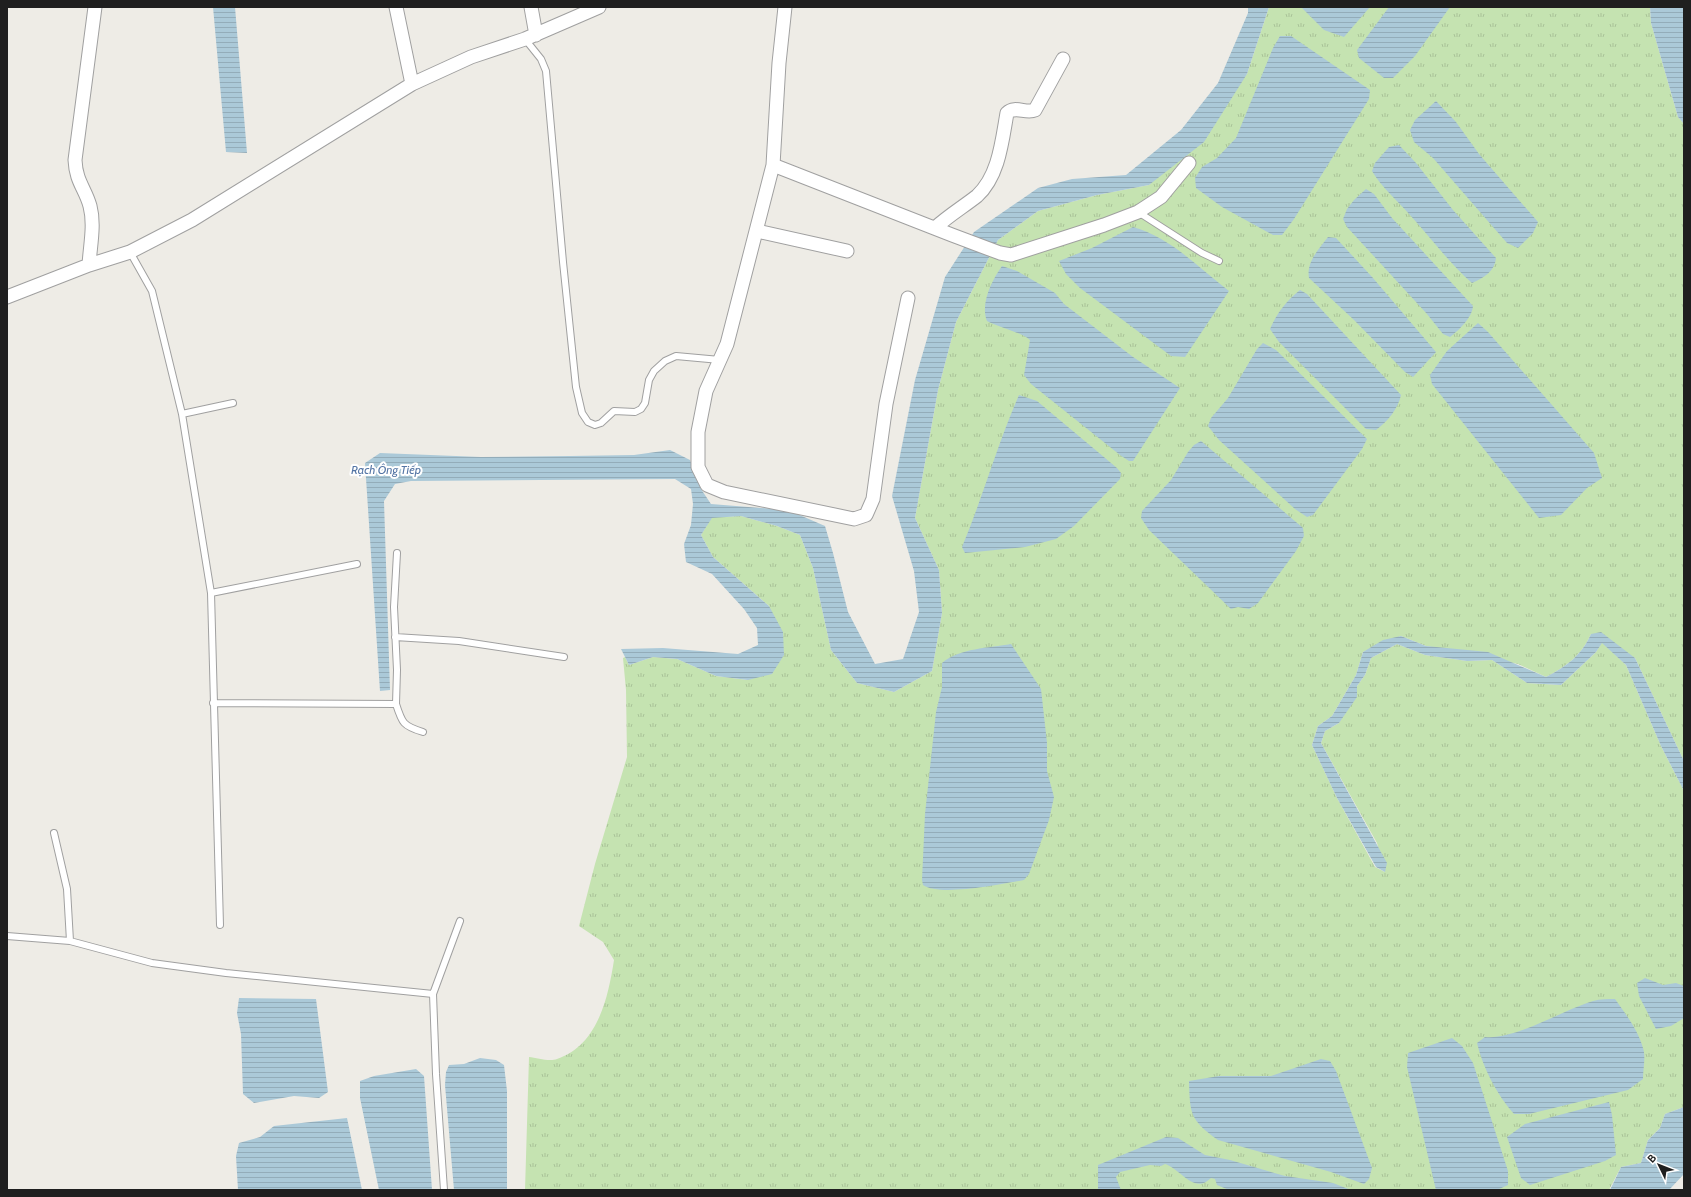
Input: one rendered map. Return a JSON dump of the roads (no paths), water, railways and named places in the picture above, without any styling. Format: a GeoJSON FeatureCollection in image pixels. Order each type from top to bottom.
{"type":"FeatureCollection","features":[{"type":"Feature","properties":{"kind":"street"},"geometry":{"type":"LineString","coordinates":[[89,265],[92,224],[90,206],[75,174],[75,160],[95,7]]}},
{"type":"Feature","properties":{"kind":"street"},"geometry":{"type":"LineString","coordinates":[[396,7],[412,84]]}},
{"type":"Feature","properties":{"kind":"street"},"geometry":{"type":"LineString","coordinates":[[531,7],[531,37]]}},
{"type":"Feature","properties":{"kind":"street"},"geometry":{"type":"LineString","coordinates":[[7,297],[89,265],[130,252],[192,220],[412,84],[471,57],[531,37],[599,7]]}},
{"type":"Feature","properties":{"kind":"street"},"geometry":{"type":"LineString","coordinates":[[785,7],[779,63],[774,165],[726,344],[706,392],[698,432],[698,467],[707,485],[724,492],[854,518],[866,515],[873,499],[886,404],[908,298]]}},
{"type":"Feature","properties":{"kind":"street"},"geometry":{"type":"LineString","coordinates":[[935,228],[947,217],[977,195],[986,185],[998,160],[1008,114],[1015,109],[1031,112],[1035,110],[1063,59]]}},
{"type":"Feature","properties":{"kind":"street"},"geometry":{"type":"LineString","coordinates":[[774,165],[952,235],[1000,253],[1011,255],[1104,226],[1138,212],[1160,197],[1189,163]]}},
{"type":"Feature","properties":{"kind":"street"},"geometry":{"type":"LineString","coordinates":[[757,231],[847,251]]}},
{"type":"Feature","properties":{"kind":"lane"},"geometry":{"type":"LineString","coordinates":[[531,37],[546,71],[564,278],[576,387],[582,413],[588,422],[595,425],[601,423],[614,412],[635,412],[641,409],[645,403],[649,380],[654,371],[665,361],[676,356],[720,360]]}},
{"type":"Feature","properties":{"kind":"lane"},"geometry":{"type":"LineString","coordinates":[[1138,212],[1202,253],[1219,261]]}},
{"type":"Feature","properties":{"kind":"lane"},"geometry":{"type":"LineString","coordinates":[[130,252],[152,291],[182,414],[211,593],[220,925]]}},
{"type":"Feature","properties":{"kind":"lane"},"geometry":{"type":"LineString","coordinates":[[182,414],[233,403]]}},
{"type":"Feature","properties":{"kind":"lane"},"geometry":{"type":"LineString","coordinates":[[397,553],[394,607],[396,704],[400,719],[405,725],[409,728],[423,732]]}},
{"type":"Feature","properties":{"kind":"lane"},"geometry":{"type":"LineString","coordinates":[[211,593],[357,564]]}},
{"type":"Feature","properties":{"kind":"lane"},"geometry":{"type":"LineString","coordinates":[[395,637],[459,641],[564,657]]}},
{"type":"Feature","properties":{"kind":"lane"},"geometry":{"type":"LineString","coordinates":[[213,703],[396,704]]}},
{"type":"Feature","properties":{"kind":"lane"},"geometry":{"type":"LineString","coordinates":[[54,833],[67,889],[70,941]]}},
{"type":"Feature","properties":{"kind":"lane"},"geometry":{"type":"LineString","coordinates":[[444,1190],[436,1074],[433,994],[460,921]]}},
{"type":"Feature","properties":{"kind":"lane"},"geometry":{"type":"LineString","coordinates":[[7,936],[70,941],[152,963],[226,973],[433,994]]}},
{"type":"Feature","properties":{"kind":"water"},"geometry":{"type":"Polygon","coordinates":[[[213,7],[235,7],[247,153],[226,152],[213,7]]]}},
{"type":"Feature","properties":{"kind":"water","name":"Rạch Ông Tiếp"},"geometry":{"type":"Polygon","coordinates":[[[1248,7],[1269,7],[1247,74],[1204,142],[1149,185],[1097,195],[1038,211],[998,240],[956,322],[938,390],[915,518],[939,570],[942,613],[932,671],[894,692],[857,683],[831,650],[813,568],[800,535],[777,526],[741,516],[712,518],[701,535],[713,557],[769,606],[783,632],[784,655],[772,674],[748,680],[716,676],[677,659],[653,657],[629,665],[621,649],[663,648],[738,654],[758,645],[757,628],[744,609],[712,574],[686,562],[684,544],[691,525],[693,504],[691,489],[675,479],[411,481],[395,484],[384,501],[390,690],[380,691],[365,463],[380,453],[481,457],[634,455],[670,450],[690,460],[701,489],[711,504],[788,510],[825,526],[848,612],[875,664],[903,659],[919,612],[914,571],[892,496],[915,380],[945,277],[974,232],[1038,188],[1072,179],[1126,175],[1181,130],[1218,83],[1248,13],[1248,7]]]}},
{"type":"Feature","properties":{"kind":"water"},"geometry":{"type":"Polygon","coordinates":[[[1301,7],[1370,7],[1344,37],[1324,30],[1301,7]]]}},
{"type":"Feature","properties":{"kind":"water"},"geometry":{"type":"Polygon","coordinates":[[[1389,7],[1450,7],[1415,56],[1393,78],[1384,78],[1359,58],[1357,50],[1389,7]]]}},
{"type":"Feature","properties":{"kind":"water"},"geometry":{"type":"Polygon","coordinates":[[[1650,7],[1684,7],[1684,124],[1678,117],[1651,23],[1650,7]]]}},
{"type":"Feature","properties":{"kind":"water"},"geometry":{"type":"Polygon","coordinates":[[[1280,36],[1291,36],[1370,90],[1369,99],[1294,219],[1282,235],[1273,235],[1222,207],[1196,188],[1195,178],[1202,167],[1217,158],[1236,138],[1273,48],[1280,36]]]}},
{"type":"Feature","properties":{"kind":"water"},"geometry":{"type":"Polygon","coordinates":[[[1436,101],[1456,122],[1479,154],[1538,222],[1533,233],[1518,248],[1507,243],[1433,158],[1414,142],[1410,130],[1415,120],[1436,101]]]}},
{"type":"Feature","properties":{"kind":"water"},"geometry":{"type":"Polygon","coordinates":[[[1399,145],[1416,163],[1453,210],[1496,258],[1494,267],[1481,279],[1472,283],[1448,259],[1385,188],[1372,171],[1375,163],[1389,147],[1399,145]]]}},
{"type":"Feature","properties":{"kind":"water"},"geometry":{"type":"Polygon","coordinates":[[[1366,189],[1374,194],[1392,218],[1473,306],[1468,319],[1450,337],[1443,334],[1427,314],[1347,227],[1343,219],[1347,209],[1366,189]]]}},
{"type":"Feature","properties":{"kind":"water"},"geometry":{"type":"Polygon","coordinates":[[[1133,227],[1159,238],[1184,254],[1229,291],[1185,357],[1171,356],[1080,288],[1066,274],[1059,261],[1092,248],[1133,227]]]}},
{"type":"Feature","properties":{"kind":"water"},"geometry":{"type":"Polygon","coordinates":[[[1328,237],[1336,238],[1373,278],[1436,352],[1413,377],[1405,372],[1354,320],[1309,278],[1309,267],[1311,261],[1328,237]]]}},
{"type":"Feature","properties":{"kind":"water"},"geometry":{"type":"Polygon","coordinates":[[[1002,266],[1017,271],[1055,293],[1064,304],[1133,357],[1180,388],[1133,461],[1129,461],[1120,455],[1031,384],[1024,375],[1030,340],[987,321],[985,307],[988,292],[994,278],[1002,266]]]}},
{"type":"Feature","properties":{"kind":"water"},"geometry":{"type":"Polygon","coordinates":[[[1300,290],[1307,294],[1401,395],[1398,405],[1392,414],[1385,423],[1376,430],[1366,429],[1279,342],[1270,329],[1282,308],[1290,298],[1300,290]]]}},
{"type":"Feature","properties":{"kind":"water"},"geometry":{"type":"Polygon","coordinates":[[[1478,323],[1488,332],[1594,453],[1602,478],[1587,488],[1561,515],[1539,518],[1432,384],[1430,375],[1447,351],[1478,323]]]}},
{"type":"Feature","properties":{"kind":"water"},"geometry":{"type":"Polygon","coordinates":[[[1263,343],[1276,350],[1367,439],[1362,449],[1313,515],[1307,517],[1295,509],[1219,440],[1208,426],[1211,418],[1228,398],[1257,349],[1263,343]]]}},
{"type":"Feature","properties":{"kind":"water"},"geometry":{"type":"Polygon","coordinates":[[[1019,395],[1037,401],[1117,468],[1121,473],[1120,479],[1074,526],[1056,539],[1025,547],[965,553],[962,547],[1019,395]]]}},
{"type":"Feature","properties":{"kind":"water"},"geometry":{"type":"Polygon","coordinates":[[[1201,441],[1303,528],[1304,536],[1296,551],[1258,603],[1249,609],[1238,607],[1231,609],[1149,530],[1141,518],[1142,511],[1171,480],[1188,452],[1194,445],[1201,441]]]}},
{"type":"Feature","properties":{"kind":"water"},"geometry":{"type":"Polygon","coordinates":[[[1601,632],[1635,658],[1684,761],[1684,791],[1661,746],[1626,665],[1602,643],[1596,652],[1561,685],[1527,683],[1492,660],[1467,661],[1425,655],[1397,644],[1371,658],[1365,675],[1357,686],[1357,697],[1339,723],[1325,731],[1321,743],[1387,863],[1385,872],[1376,867],[1337,798],[1312,745],[1318,726],[1332,716],[1356,675],[1363,652],[1383,640],[1401,636],[1426,646],[1488,652],[1546,677],[1573,660],[1583,648],[1591,634],[1601,632]]]}},
{"type":"Feature","properties":{"kind":"water"},"geometry":{"type":"Polygon","coordinates":[[[1011,644],[1041,689],[1047,743],[1047,771],[1054,797],[1049,820],[1029,874],[1024,880],[957,890],[931,888],[923,885],[922,880],[925,814],[936,712],[942,687],[942,663],[957,654],[966,651],[1011,644]]]}},
{"type":"Feature","properties":{"kind":"water"},"geometry":{"type":"Polygon","coordinates":[[[1645,978],[1663,985],[1676,983],[1684,986],[1684,1018],[1671,1026],[1656,1029],[1639,996],[1637,983],[1645,978]]]}},
{"type":"Feature","properties":{"kind":"water"},"geometry":{"type":"Polygon","coordinates":[[[239,998],[316,999],[328,1092],[319,1098],[294,1096],[254,1103],[243,1094],[241,1034],[237,1013],[239,998]]]}},
{"type":"Feature","properties":{"kind":"water"},"geometry":{"type":"Polygon","coordinates":[[[1601,999],[1615,999],[1631,1022],[1641,1041],[1644,1055],[1643,1079],[1628,1090],[1529,1114],[1514,1114],[1491,1081],[1477,1043],[1485,1037],[1497,1037],[1510,1034],[1539,1024],[1593,1001],[1601,999]]]}},
{"type":"Feature","properties":{"kind":"water"},"geometry":{"type":"Polygon","coordinates":[[[1452,1038],[1462,1046],[1473,1063],[1508,1171],[1508,1185],[1497,1190],[1436,1190],[1407,1067],[1408,1053],[1452,1038]]]}},
{"type":"Feature","properties":{"kind":"water"},"geometry":{"type":"Polygon","coordinates":[[[480,1058],[496,1060],[504,1065],[507,1091],[507,1190],[454,1190],[445,1085],[446,1072],[449,1065],[464,1064],[480,1058]]]}},
{"type":"Feature","properties":{"kind":"water"},"geometry":{"type":"Polygon","coordinates":[[[1321,1059],[1330,1061],[1336,1071],[1372,1168],[1369,1179],[1364,1184],[1331,1172],[1218,1140],[1202,1127],[1193,1115],[1190,1101],[1189,1081],[1219,1076],[1271,1076],[1321,1059]]]}},
{"type":"Feature","properties":{"kind":"water"},"geometry":{"type":"Polygon","coordinates":[[[416,1069],[424,1076],[432,1190],[379,1190],[360,1098],[360,1081],[374,1076],[416,1069]]]}},
{"type":"Feature","properties":{"kind":"water"},"geometry":{"type":"Polygon","coordinates":[[[1609,1102],[1612,1115],[1616,1155],[1605,1161],[1530,1185],[1521,1178],[1507,1137],[1525,1124],[1609,1102]]]}},
{"type":"Feature","properties":{"kind":"water"},"geometry":{"type":"Polygon","coordinates":[[[1684,1107],[1684,1174],[1669,1190],[1610,1190],[1621,1167],[1641,1163],[1648,1140],[1660,1128],[1665,1114],[1684,1107]]]}},
{"type":"Feature","properties":{"kind":"water"},"geometry":{"type":"Polygon","coordinates":[[[347,1118],[362,1190],[238,1190],[236,1156],[239,1143],[260,1137],[274,1126],[347,1118]]]}},
{"type":"Feature","properties":{"kind":"water"},"geometry":{"type":"Polygon","coordinates":[[[1166,1137],[1178,1138],[1205,1155],[1230,1160],[1285,1176],[1333,1183],[1351,1190],[1229,1190],[1217,1185],[1215,1179],[1211,1178],[1199,1184],[1193,1182],[1165,1164],[1161,1166],[1150,1165],[1120,1172],[1116,1177],[1121,1190],[1098,1190],[1098,1165],[1166,1137]]]}}]}
